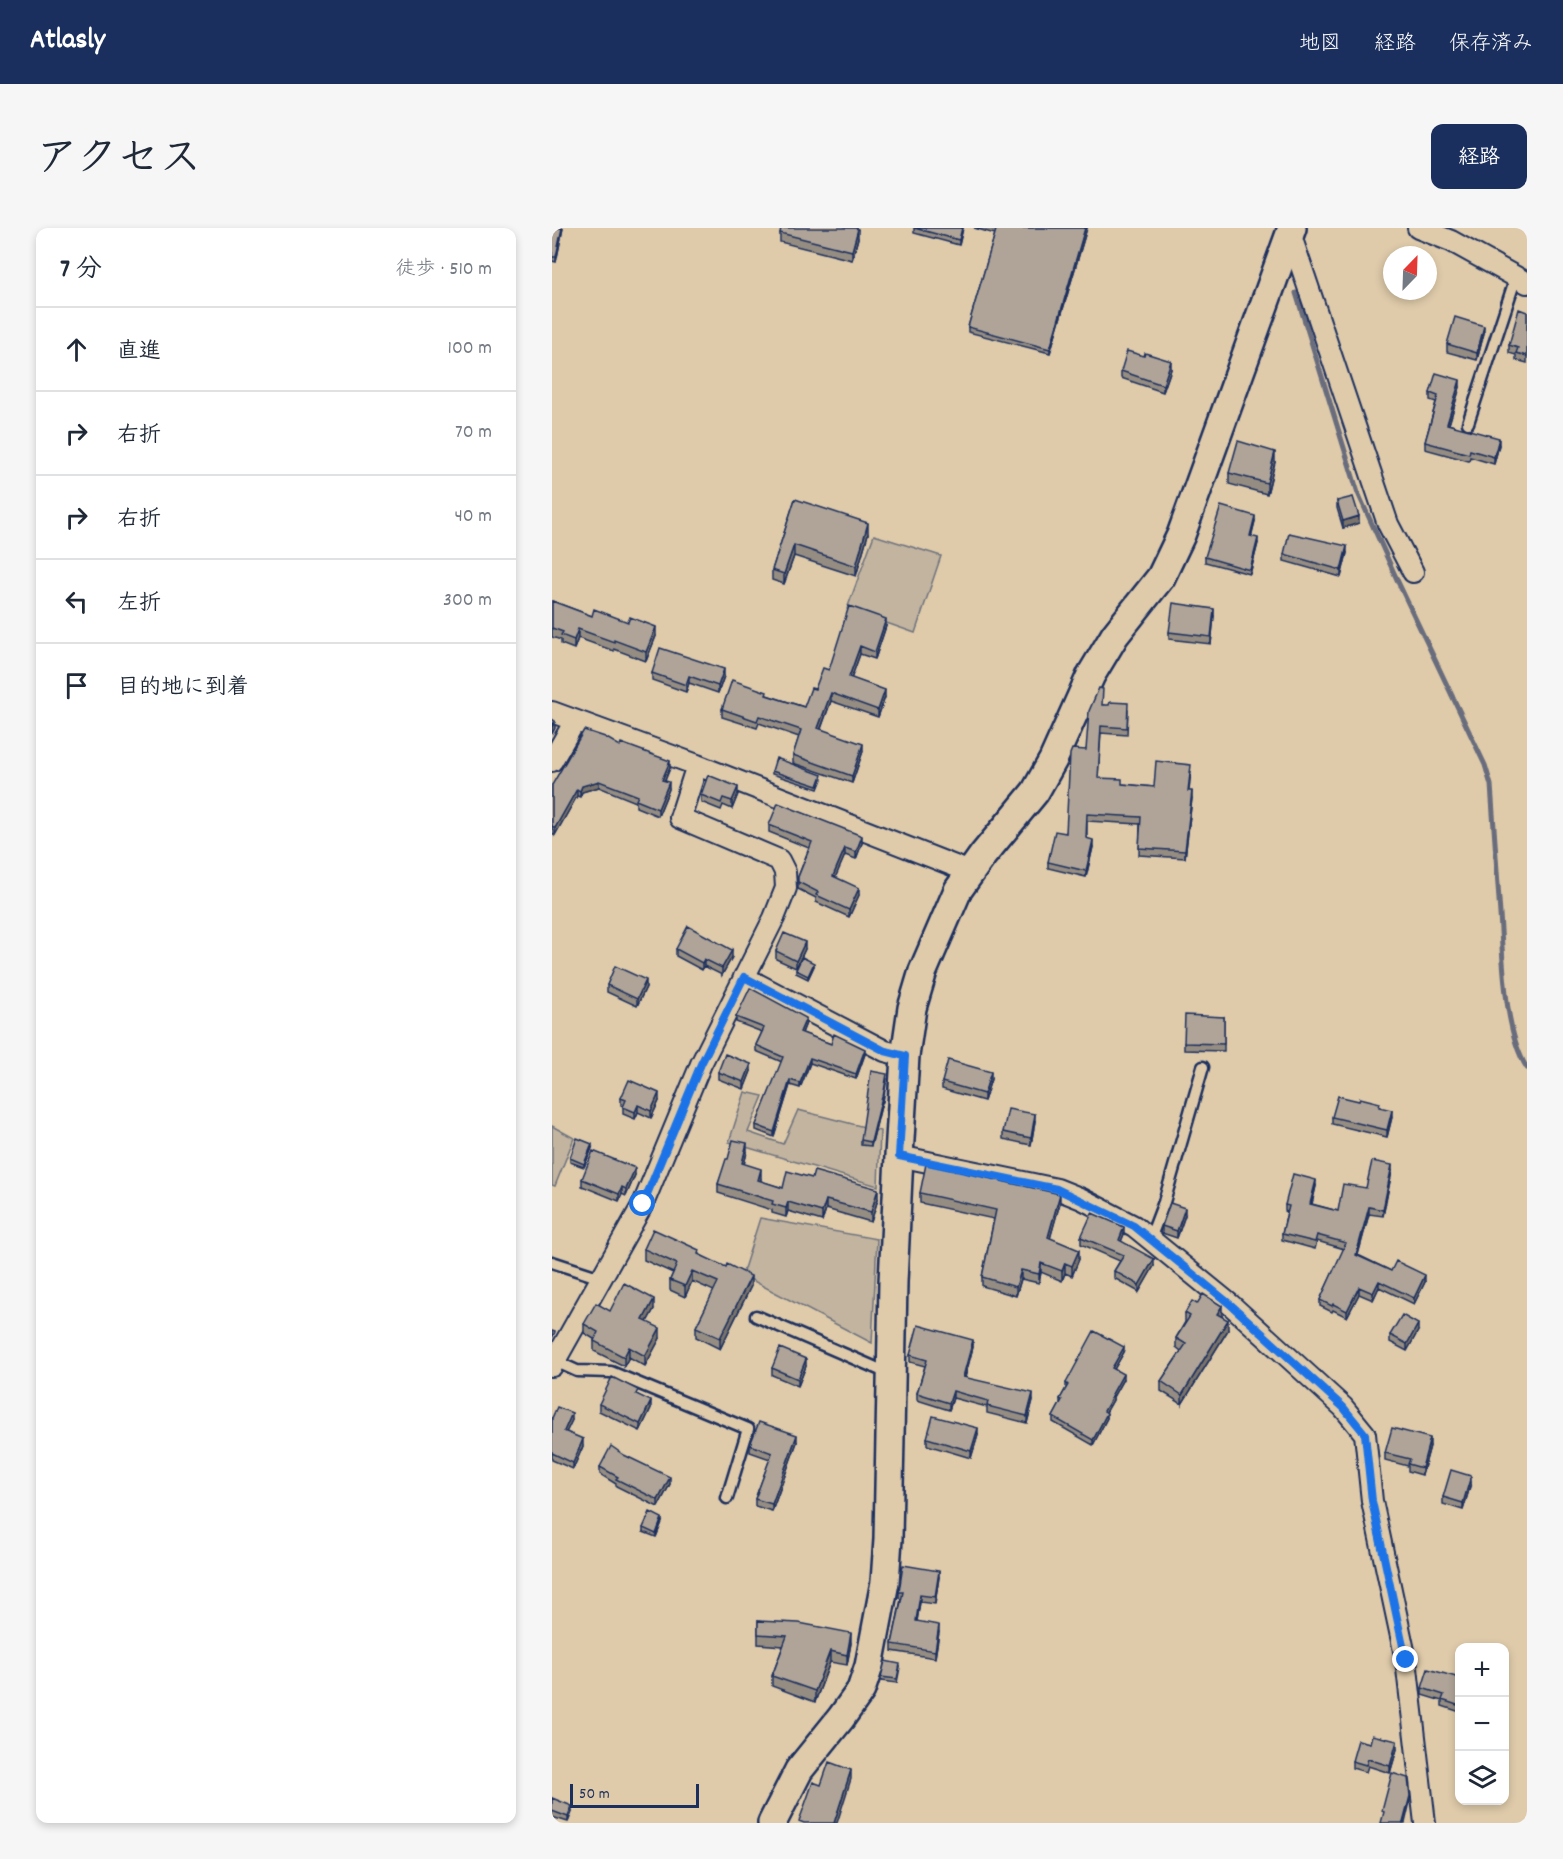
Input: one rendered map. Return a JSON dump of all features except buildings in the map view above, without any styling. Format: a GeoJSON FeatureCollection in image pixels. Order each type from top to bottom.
{"type":"FeatureCollection","features":[{"type":"Feature","properties":{"kind":"street"},"geometry":{"type":"LineString","coordinates":[[1418,228],[1451,242],[1522,280]]}},
{"type":"Feature","properties":{"kind":"street"},"geometry":{"type":"LineString","coordinates":[[1291,231],[1384,515],[1413,573]]}},
{"type":"Feature","properties":{"kind":"street"},"geometry":{"type":"LineString","coordinates":[[772,1823],[799,1770],[861,1690],[885,1582],[899,1156],[905,1056],[912,1008],[923,970],[953,901],[970,872],[1035,792],[1053,760],[1091,675],[1115,635],[1161,577],[1181,536],[1291,231]]}},
{"type":"Feature","properties":{"kind":"street"},"geometry":{"type":"LineString","coordinates":[[552,712],[697,765],[970,872]]}},
{"type":"Feature","properties":{"kind":"street"},"geometry":{"type":"LineString","coordinates":[[552,761],[575,721]]}},
{"type":"Feature","properties":{"kind":"street"},"geometry":{"type":"LineString","coordinates":[[553,1364],[643,1204],[701,1064],[774,918],[786,888],[784,872],[779,860],[680,818],[697,765]]}},
{"type":"Feature","properties":{"kind":"street"},"geometry":{"type":"LineString","coordinates":[[744,977],[885,1051],[905,1056]]}},
{"type":"Feature","properties":{"kind":"street"},"geometry":{"type":"LineString","coordinates":[[899,1156],[1057,1189],[1134,1226],[1231,1305],[1335,1399],[1365,1434],[1372,1501],[1406,1660],[1425,1823]]}},
{"type":"Feature","properties":{"kind":"lane"},"geometry":{"type":"LineString","coordinates":[[1468,423],[1522,280]]}},
{"type":"Feature","properties":{"kind":"lane"},"geometry":{"type":"LineString","coordinates":[[1150,1239],[1164,1202],[1203,1067]]}},
{"type":"Feature","properties":{"kind":"lane"},"geometry":{"type":"LineString","coordinates":[[552,1262],[601,1278]]}},
{"type":"Feature","properties":{"kind":"lane"},"geometry":{"type":"LineString","coordinates":[[756,1316],[891,1374]]}},
{"type":"Feature","properties":{"kind":"lane"},"geometry":{"type":"LineString","coordinates":[[553,1364],[576,1371],[611,1372],[748,1429],[727,1498]]}},
{"type":"Feature","properties":{"kind":"shaded area"},"geometry":{"type":"Polygon","coordinates":[[[874,535],[941,556],[915,633],[847,609],[874,535]]]}},
{"type":"Feature","properties":{"kind":"shaded area"},"geometry":{"type":"Polygon","coordinates":[[[745,1092],[763,1096],[748,1132],[783,1144],[798,1110],[880,1131],[878,1186],[729,1142],[745,1092]]]}},
{"type":"Feature","properties":{"kind":"shaded area"},"geometry":{"type":"Polygon","coordinates":[[[552,1126],[574,1138],[555,1186],[552,1185],[552,1126]]]}},
{"type":"Feature","properties":{"kind":"shaded area"},"geometry":{"type":"Polygon","coordinates":[[[760,1218],[877,1239],[872,1343],[742,1275],[760,1218]]]}},
{"type":"Feature","properties":{"kind":"waterway"},"geometry":{"type":"LineString","coordinates":[[1296,293],[1358,493],[1485,765],[1491,785],[1506,994],[1519,1053],[1527,1068]]}},
{"type":"Feature","properties":{"kind":"route"},"geometry":{"type":"LineString","coordinates":[[643,1204],[701,1064],[744,977],[885,1051],[905,1056],[899,1156],[1057,1189],[1082,1199],[1134,1226],[1231,1305],[1343,1407],[1357,1423],[1365,1434],[1372,1501],[1406,1660]]}}]}
